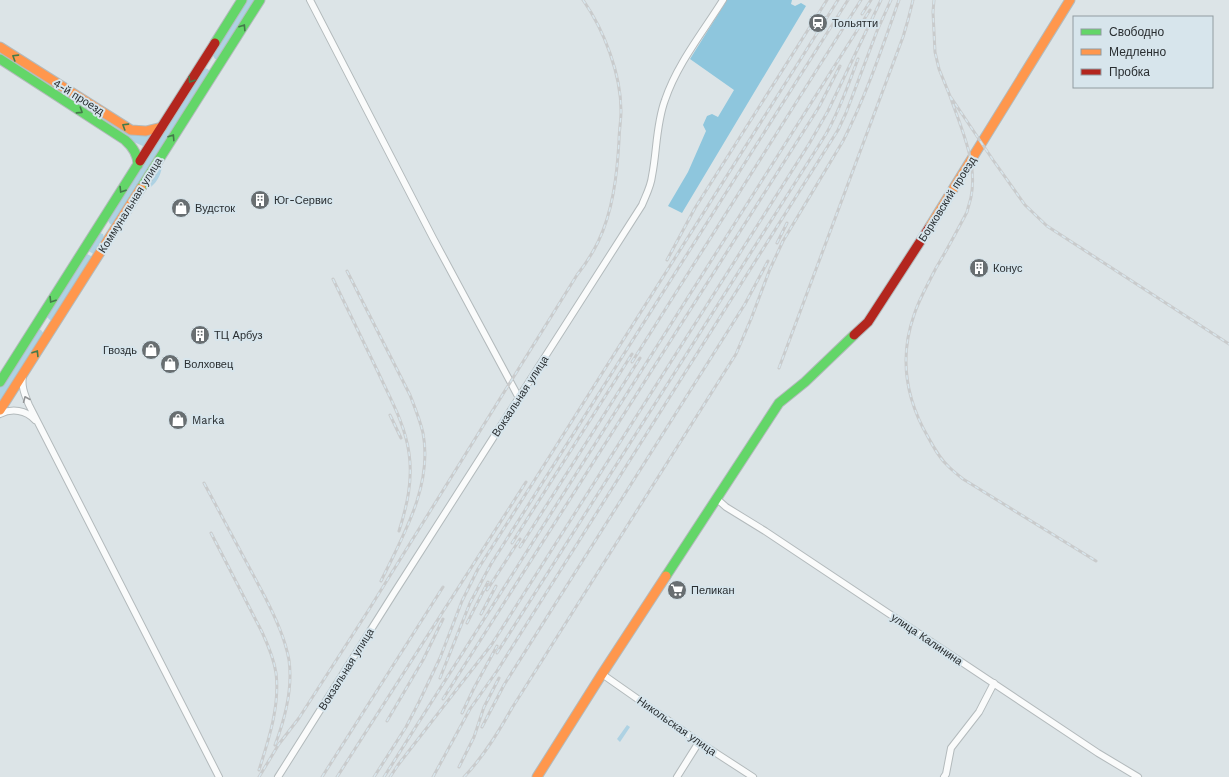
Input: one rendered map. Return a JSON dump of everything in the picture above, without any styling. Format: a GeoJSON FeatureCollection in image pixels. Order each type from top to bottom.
{"type":"FeatureCollection","features":[{"type":"Feature","properties":{"kind":"main road","name":"Коммунальная улица"},"geometry":{"type":"LineString","coordinates":[[0,382],[242,0]]}},
{"type":"Feature","properties":{"kind":"main road","name":"Коммунальная улица"},"geometry":{"type":"LineString","coordinates":[[0,410],[260,0]]}},
{"type":"Feature","properties":{"kind":"main road","name":"Борковский проезд"},"geometry":{"type":"LineString","coordinates":[[717,499],[779,403],[805,382],[868,322],[911,257],[1070,0]]}},
{"type":"Feature","properties":{"kind":"main road","name":"4-й проезд"},"geometry":{"type":"LineString","coordinates":[[0,48],[131,130],[144,132],[151,131],[162,126]]}},
{"type":"Feature","properties":{"kind":"main road","name":"4-й проезд"},"geometry":{"type":"LineString","coordinates":[[0,59],[131,144],[137,155],[138,165]]}},
{"type":"Feature","properties":{"kind":"main road"},"geometry":{"type":"LineString","coordinates":[[204,59],[217,67]]}},
{"type":"Feature","properties":{"kind":"main road"},"geometry":{"type":"LineString","coordinates":[[101,223],[113,231]]}},
{"type":"Feature","properties":{"kind":"main road"},"geometry":{"type":"LineString","coordinates":[[44,312],[44,317],[48,322],[53,322],[57,319]]}},
{"type":"Feature","properties":{"kind":"main road"},"geometry":{"type":"LineString","coordinates":[[36,326],[45,324],[49,333]]}},
{"type":"Feature","properties":{"kind":"main road"},"geometry":{"type":"LineString","coordinates":[[537,777],[602,674],[717,499]]}},
{"type":"Feature","properties":{"kind":"street"},"geometry":{"type":"LineString","coordinates":[[310,0],[433,238],[519,398]]}},
{"type":"Feature","properties":{"kind":"street","name":"Вокзальная улица"},"geometry":{"type":"LineString","coordinates":[[278,777],[642,204],[649,190],[661,114],[671,84],[685,59],[723,0]]}},
{"type":"Feature","properties":{"kind":"street"},"geometry":{"type":"LineString","coordinates":[[24,372],[22,382],[24,392],[38,424],[219,777]]}},
{"type":"Feature","properties":{"kind":"street"},"geometry":{"type":"LineString","coordinates":[[0,414],[15,411],[24,412],[30,414],[38,424]]}},
{"type":"Feature","properties":{"kind":"street","name":"улица Калинина"},"geometry":{"type":"LineString","coordinates":[[717,499],[726,507],[765,531],[994,684],[1138,777]]}},
{"type":"Feature","properties":{"kind":"street","name":"Никольская улица"},"geometry":{"type":"LineString","coordinates":[[602,674],[699,742],[753,777]]}},
{"type":"Feature","properties":{"kind":"street"},"geometry":{"type":"LineString","coordinates":[[944,777],[946,774],[951,748],[978,712],[994,684]]}},
{"type":"Feature","properties":{"kind":"street"},"geometry":{"type":"LineString","coordinates":[[677,777],[699,742]]}},
{"type":"Feature","properties":{"kind":"shaded area"},"geometry":{"type":"Polygon","coordinates":[[[245,0],[256,0],[218,59],[215,59],[212,54],[245,0]]]}},
{"type":"Feature","properties":{"kind":"shaded area"},"geometry":{"type":"Polygon","coordinates":[[[727,0],[792,0],[791,4],[795,6],[801,3],[806,6],[682,213],[668,206],[688,172],[706,131],[703,125],[707,116],[712,114],[718,117],[734,90],[690,59],[727,0]]]}},
{"type":"Feature","properties":{"kind":"shaded area"},"geometry":{"type":"Polygon","coordinates":[[[0,54],[126,133],[136,135],[154,134],[145,147],[134,142],[0,59],[0,54]]]}},
{"type":"Feature","properties":{"kind":"shaded area"},"geometry":{"type":"Polygon","coordinates":[[[204,68],[208,69],[210,72],[113,225],[110,224],[107,219],[204,68]]]}},
{"type":"Feature","properties":{"kind":"shaded area"},"geometry":{"type":"Polygon","coordinates":[[[162,162],[158,179],[152,186],[144,190],[162,162]]]}},
{"type":"Feature","properties":{"kind":"shaded area"},"geometry":{"type":"Polygon","coordinates":[[[100,233],[103,234],[104,238],[95,255],[87,250],[100,233]]]}},
{"type":"Feature","properties":{"kind":"shaded area"},"geometry":{"type":"Polygon","coordinates":[[[85,253],[93,257],[53,320],[50,320],[46,316],[85,253]]]}},
{"type":"Feature","properties":{"kind":"shaded area"},"geometry":{"type":"Polygon","coordinates":[[[39,329],[44,334],[0,405],[0,387],[35,332],[39,329]]]}},
{"type":"Feature","properties":{"kind":"shaded area"},"geometry":{"type":"Polygon","coordinates":[[[627,725],[630,727],[620,742],[617,739],[627,725]]]}},
{"type":"Feature","properties":{"kind":"railway"},"geometry":{"type":"LineString","coordinates":[[259,777],[279,744],[299,718],[368,611],[598,242],[611,205],[615,180],[621,115],[620,97],[615,68],[610,53],[598,25],[583,0]]}},
{"type":"Feature","properties":{"kind":"railway"},"geometry":{"type":"LineString","coordinates":[[667,260],[695,208],[827,0]]}},
{"type":"Feature","properties":{"kind":"railway"},"geometry":{"type":"LineString","coordinates":[[374,777],[406,727],[419,702],[440,658],[462,601],[478,569],[838,0]]}},
{"type":"Feature","properties":{"kind":"railway"},"geometry":{"type":"LineString","coordinates":[[440,678],[470,603],[491,564],[848,0]]}},
{"type":"Feature","properties":{"kind":"railway"},"geometry":{"type":"LineString","coordinates":[[632,362],[861,0]]}},
{"type":"Feature","properties":{"kind":"railway"},"geometry":{"type":"LineString","coordinates":[[862,14],[871,0]]}},
{"type":"Feature","properties":{"kind":"railway"},"geometry":{"type":"LineString","coordinates":[[390,777],[492,644],[809,144],[828,111],[881,0]]}},
{"type":"Feature","properties":{"kind":"railway"},"geometry":{"type":"LineString","coordinates":[[433,777],[470,709],[497,671],[838,130],[846,113],[877,31],[891,0]]}},
{"type":"Feature","properties":{"kind":"railway"},"geometry":{"type":"LineString","coordinates":[[464,777],[478,761],[496,735],[736,354],[770,269],[783,241],[843,141],[859,107],[899,0]]}},
{"type":"Feature","properties":{"kind":"railway"},"geometry":{"type":"LineString","coordinates":[[779,368],[903,37],[913,0]]}},
{"type":"Feature","properties":{"kind":"railway"},"geometry":{"type":"LineString","coordinates":[[934,0],[933,12],[935,52],[939,69],[950,96],[1025,205],[1047,226],[1229,344]]}},
{"type":"Feature","properties":{"kind":"railway"},"geometry":{"type":"LineString","coordinates":[[384,777],[870,10]]}},
{"type":"Feature","properties":{"kind":"railway"},"geometry":{"type":"LineString","coordinates":[[497,653],[826,134],[840,107],[858,59]]}},
{"type":"Feature","properties":{"kind":"railway"},"geometry":{"type":"LineString","coordinates":[[443,699],[819,107],[840,66]]}},
{"type":"Feature","properties":{"kind":"railway"},"geometry":{"type":"LineString","coordinates":[[950,96],[967,146],[973,184],[967,212],[921,297],[909,331],[906,362],[907,378],[914,408],[920,423],[937,453],[946,464],[963,479],[1096,561]]}},
{"type":"Feature","properties":{"kind":"railway"},"geometry":{"type":"LineString","coordinates":[[777,243],[787,223]]}},
{"type":"Feature","properties":{"kind":"railway"},"geometry":{"type":"LineString","coordinates":[[482,727],[504,685],[745,304],[768,261]]}},
{"type":"Feature","properties":{"kind":"railway"},"geometry":{"type":"LineString","coordinates":[[347,271],[410,395],[423,433],[425,452],[424,472],[420,491],[407,528],[381,581]]}},
{"type":"Feature","properties":{"kind":"railway"},"geometry":{"type":"LineString","coordinates":[[333,279],[392,401],[401,421],[407,442],[410,463],[410,483],[407,502],[399,531]]}},
{"type":"Feature","properties":{"kind":"railway"},"geometry":{"type":"LineString","coordinates":[[512,543],[632,354]]}},
{"type":"Feature","properties":{"kind":"railway"},"geometry":{"type":"LineString","coordinates":[[520,547],[640,358]]}},
{"type":"Feature","properties":{"kind":"railway"},"geometry":{"type":"LineString","coordinates":[[390,415],[401,438]]}},
{"type":"Feature","properties":{"kind":"railway"},"geometry":{"type":"LineString","coordinates":[[337,777],[526,482]]}},
{"type":"Feature","properties":{"kind":"railway"},"geometry":{"type":"LineString","coordinates":[[204,483],[269,605],[285,644],[290,671],[289,693],[285,714],[275,745]]}},
{"type":"Feature","properties":{"kind":"railway"},"geometry":{"type":"LineString","coordinates":[[211,533],[262,632],[275,668],[277,685],[275,710],[270,734],[259,770]]}},
{"type":"Feature","properties":{"kind":"railway"},"geometry":{"type":"LineString","coordinates":[[487,590],[520,539]]}},
{"type":"Feature","properties":{"kind":"railway"},"geometry":{"type":"LineString","coordinates":[[467,623],[488,582]]}},
{"type":"Feature","properties":{"kind":"railway"},"geometry":{"type":"LineString","coordinates":[[481,614],[496,586]]}},
{"type":"Feature","properties":{"kind":"railway"},"geometry":{"type":"LineString","coordinates":[[322,777],[443,587]]}},
{"type":"Feature","properties":{"kind":"railway"},"geometry":{"type":"LineString","coordinates":[[387,721],[423,660],[443,619]]}},
{"type":"Feature","properties":{"kind":"railway"},"geometry":{"type":"LineString","coordinates":[[462,713],[497,646]]}},
{"type":"Feature","properties":{"kind":"railway"},"geometry":{"type":"LineString","coordinates":[[459,767],[474,737],[484,707],[499,678]]}},
{"type":"Feature","properties":{"kind":"traffic: fast"},"geometry":{"type":"LineString","coordinates":[[215,43],[242,0]]}},
{"type":"Feature","properties":{"kind":"traffic: fast"},"geometry":{"type":"LineString","coordinates":[[141,188],[260,0]]}},
{"type":"Feature","properties":{"kind":"traffic: fast"},"geometry":{"type":"LineString","coordinates":[[0,59],[125,140],[134,151],[137,157],[138,165]]}},
{"type":"Feature","properties":{"kind":"traffic: fast"},"geometry":{"type":"LineString","coordinates":[[0,382],[140,161]]}},
{"type":"Feature","properties":{"kind":"traffic: fast"},"geometry":{"type":"LineString","coordinates":[[666,576],[779,403],[805,382],[854,335]]}},
{"type":"Feature","properties":{"kind":"traffic: slow"},"geometry":{"type":"LineString","coordinates":[[929,228],[1070,0]]}},
{"type":"Feature","properties":{"kind":"traffic: slow"},"geometry":{"type":"LineString","coordinates":[[0,47],[131,130],[146,131],[162,127]]}},
{"type":"Feature","properties":{"kind":"traffic: slow"},"geometry":{"type":"LineString","coordinates":[[0,410],[141,188]]}},
{"type":"Feature","properties":{"kind":"traffic: slow"},"geometry":{"type":"LineString","coordinates":[[537,777],[666,576]]}},
{"type":"Feature","properties":{"kind":"traffic: jam"},"geometry":{"type":"LineString","coordinates":[[140,161],[215,43]]}},
{"type":"Feature","properties":{"kind":"traffic: jam"},"geometry":{"type":"LineString","coordinates":[[854,335],[868,322],[929,228]]}},
{"type":"Feature","properties":{"kind":"place","name":"Тольятти"},"geometry":{"type":"Point","coordinates":[818,23]}},
{"type":"Feature","properties":{"kind":"place","name":"Юг-Сервис"},"geometry":{"type":"Point","coordinates":[260,200]}},
{"type":"Feature","properties":{"kind":"place","name":"Вудсток"},"geometry":{"type":"Point","coordinates":[181,208]}},
{"type":"Feature","properties":{"kind":"place","name":"Конус"},"geometry":{"type":"Point","coordinates":[979,268]}},
{"type":"Feature","properties":{"kind":"place","name":"ТЦ Арбуз"},"geometry":{"type":"Point","coordinates":[200,335]}},
{"type":"Feature","properties":{"kind":"place","name":"Гвоздь"},"geometry":{"type":"Point","coordinates":[151,350]}},
{"type":"Feature","properties":{"kind":"place","name":"Волховец"},"geometry":{"type":"Point","coordinates":[170,364]}},
{"type":"Feature","properties":{"kind":"place","name":"Marka"},"geometry":{"type":"Point","coordinates":[178,420]}},
{"type":"Feature","properties":{"kind":"place","name":"Пеликан"},"geometry":{"type":"Point","coordinates":[677,590]}}]}
